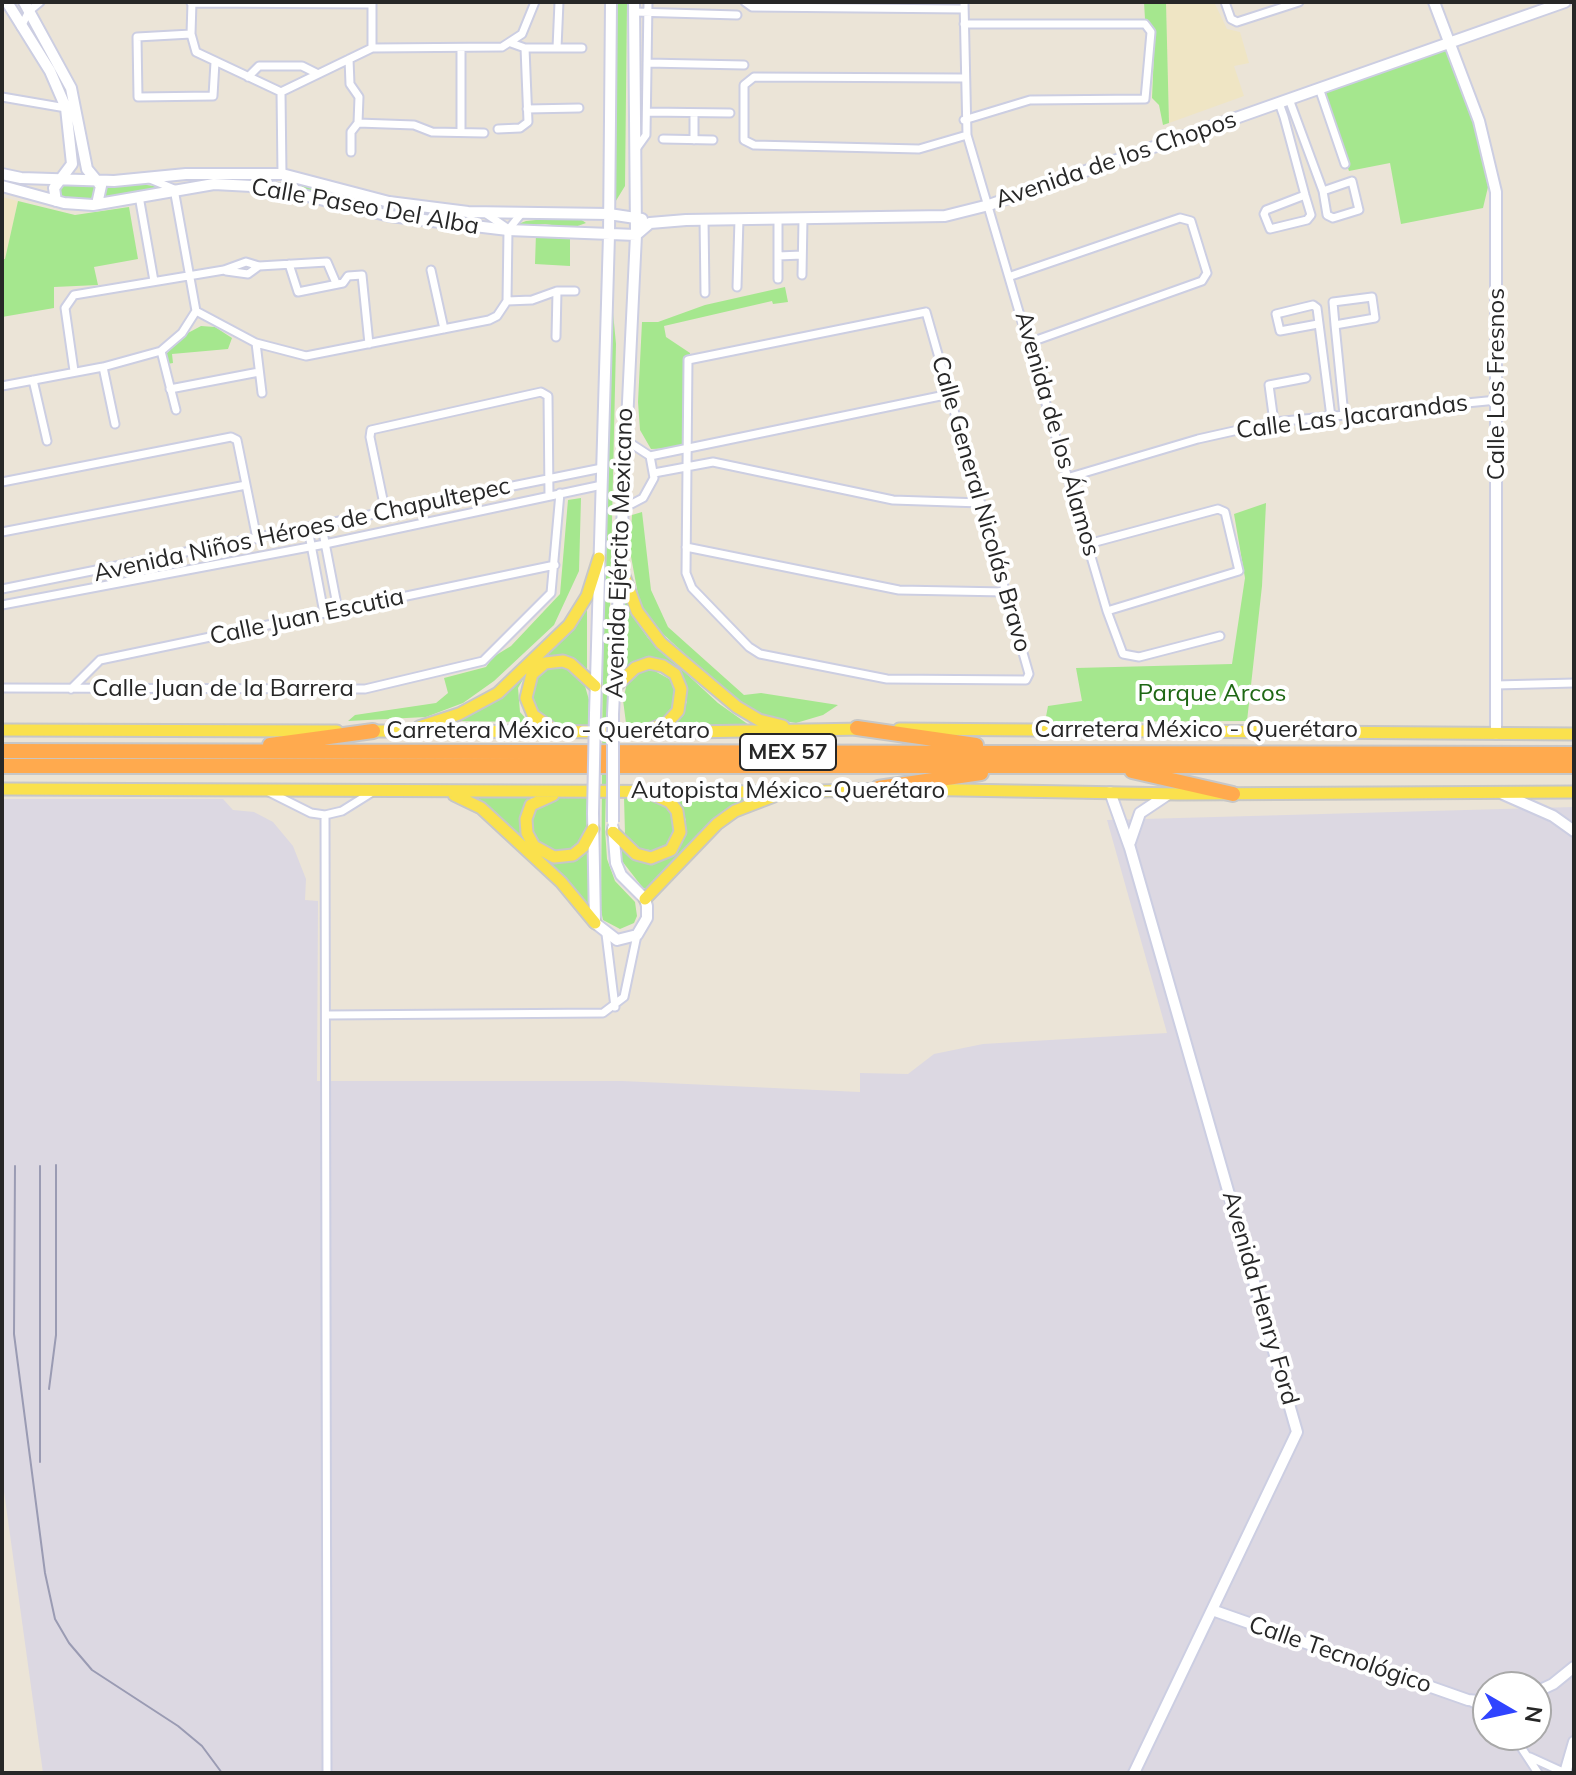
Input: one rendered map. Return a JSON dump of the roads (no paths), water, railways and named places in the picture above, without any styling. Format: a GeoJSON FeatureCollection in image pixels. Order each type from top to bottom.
{"type":"FeatureCollection","features":[{"type":"Feature","properties":{"kind":"highway"},"geometry":{"type":"LineString","coordinates":[[857,728],[1012,759]]}},
{"type":"Feature","properties":{"kind":"highway"},"geometry":{"type":"LineString","coordinates":[[196,753],[373,731]]}},
{"type":"Feature","properties":{"kind":"highway","name":"Carretera México - Querétaro"},"geometry":{"type":"LineString","coordinates":[[2,751],[1012,759],[1109,766],[1574,766]]}},
{"type":"Feature","properties":{"kind":"highway","name":"Carretera México - Querétaro"},"geometry":{"type":"LineString","coordinates":[[2,766],[1574,754]]}},
{"type":"Feature","properties":{"kind":"highway"},"geometry":{"type":"LineString","coordinates":[[878,788],[1012,759]]}},
{"type":"Feature","properties":{"kind":"highway"},"geometry":{"type":"LineString","coordinates":[[1109,766],[1233,794]]}},
{"type":"Feature","properties":{"kind":"main road"},"geometry":{"type":"LineString","coordinates":[[409,731],[459,714],[498,693],[569,625],[587,596],[599,558]]}},
{"type":"Feature","properties":{"kind":"main road"},"geometry":{"type":"LineString","coordinates":[[619,562],[637,611],[661,643],[737,707],[759,720],[811,730]]}},
{"type":"Feature","properties":{"kind":"main road"},"geometry":{"type":"LineString","coordinates":[[556,731],[533,715],[526,698],[532,674],[545,663],[563,661],[583,672],[595,686]]}},
{"type":"Feature","properties":{"kind":"main road"},"geometry":{"type":"LineString","coordinates":[[614,688],[635,668],[649,663],[663,666],[675,674],[681,689],[678,711],[667,723],[644,732]]}},
{"type":"Feature","properties":{"kind":"main road"},"geometry":{"type":"LineString","coordinates":[[2,730],[644,732],[857,728],[1574,734]]}},
{"type":"Feature","properties":{"kind":"main road","name":"Autopista México-Querétaro"},"geometry":{"type":"LineString","coordinates":[[2,789],[790,792],[878,788],[1178,794],[1574,792]]}},
{"type":"Feature","properties":{"kind":"main road"},"geometry":{"type":"LineString","coordinates":[[446,792],[481,808],[561,882],[595,923]]}},
{"type":"Feature","properties":{"kind":"main road"},"geometry":{"type":"LineString","coordinates":[[571,792],[543,797],[531,805],[526,826],[534,846],[554,857],[573,855],[583,847],[593,829]]}},
{"type":"Feature","properties":{"kind":"main road"},"geometry":{"type":"LineString","coordinates":[[613,827],[636,854],[651,858],[671,850],[680,832],[677,811],[670,802],[648,792]]}},
{"type":"Feature","properties":{"kind":"main road"},"geometry":{"type":"LineString","coordinates":[[645,899],[735,811],[790,792]]}},
{"type":"Feature","properties":{"kind":"street"},"geometry":{"type":"LineString","coordinates":[[40,2],[9,6],[50,71],[66,108],[73,159],[54,188],[56,201]]}},
{"type":"Feature","properties":{"kind":"street"},"geometry":{"type":"LineString","coordinates":[[281,92],[196,52],[191,34],[192,2],[372,3],[372,48]]}},
{"type":"Feature","properties":{"kind":"street"},"geometry":{"type":"LineString","coordinates":[[281,92],[372,48],[494,48],[511,43],[522,34],[535,2]]}},
{"type":"Feature","properties":{"kind":"street"},"geometry":{"type":"LineString","coordinates":[[557,48],[559,2]]}},
{"type":"Feature","properties":{"kind":"street","name":"Avenida Ejército Mexicano"},"geometry":{"type":"LineString","coordinates":[[595,923],[595,686],[609,235],[611,2]]}},
{"type":"Feature","properties":{"kind":"street"},"geometry":{"type":"LineString","coordinates":[[636,149],[646,135],[648,2]]}},
{"type":"Feature","properties":{"kind":"street"},"geometry":{"type":"LineString","coordinates":[[745,2],[752,7],[964,6],[964,120],[989,205]]}},
{"type":"Feature","properties":{"kind":"street"},"geometry":{"type":"LineString","coordinates":[[1225,2],[1231,19],[1237,22],[1299,2]]}},
{"type":"Feature","properties":{"kind":"street","name":"Calle Los Fresnos"},"geometry":{"type":"LineString","coordinates":[[1434,2],[1479,121],[1496,192],[1496,734]]}},
{"type":"Feature","properties":{"kind":"street","name":"Avenida de los Chopos"},"geometry":{"type":"LineString","coordinates":[[650,223],[704,219],[928,218],[989,205],[1565,2]]}},
{"type":"Feature","properties":{"kind":"street"},"geometry":{"type":"LineString","coordinates":[[21,27],[27,6]]}},
{"type":"Feature","properties":{"kind":"street"},"geometry":{"type":"LineString","coordinates":[[27,6],[71,88],[84,159],[93,178],[101,186],[97,204]]}},
{"type":"Feature","properties":{"kind":"street"},"geometry":{"type":"LineString","coordinates":[[634,7],[648,12],[737,15]]}},
{"type":"Feature","properties":{"kind":"street","name":"Avenida Ejército Mexicano"},"geometry":{"type":"LineString","coordinates":[[634,7],[636,235],[614,688],[613,827],[616,863],[621,875],[645,899]]}},
{"type":"Feature","properties":{"kind":"street"},"geometry":{"type":"LineString","coordinates":[[964,24],[1150,27],[1145,99],[1030,100],[964,120]]}},
{"type":"Feature","properties":{"kind":"street"},"geometry":{"type":"LineString","coordinates":[[191,34],[137,37],[138,97],[213,96],[215,62]]}},
{"type":"Feature","properties":{"kind":"street"},"geometry":{"type":"LineString","coordinates":[[511,43],[525,48],[582,48]]}},
{"type":"Feature","properties":{"kind":"street"},"geometry":{"type":"LineString","coordinates":[[461,48],[461,132]]}},
{"type":"Feature","properties":{"kind":"street"},"geometry":{"type":"LineString","coordinates":[[498,129],[525,126],[525,48]]}},
{"type":"Feature","properties":{"kind":"street"},"geometry":{"type":"LineString","coordinates":[[349,59],[350,84],[359,97],[358,123],[351,132],[351,152]]}},
{"type":"Feature","properties":{"kind":"street"},"geometry":{"type":"LineString","coordinates":[[647,63],[744,65]]}},
{"type":"Feature","properties":{"kind":"street"},"geometry":{"type":"LineString","coordinates":[[248,77],[259,66],[302,66],[318,74]]}},
{"type":"Feature","properties":{"kind":"street"},"geometry":{"type":"LineString","coordinates":[[964,78],[754,77],[744,85],[744,140],[754,145],[919,149],[967,135]]}},
{"type":"Feature","properties":{"kind":"street"},"geometry":{"type":"LineString","coordinates":[[1319,88],[1345,164]]}},
{"type":"Feature","properties":{"kind":"street"},"geometry":{"type":"LineString","coordinates":[[281,92],[282,174],[299,192]]}},
{"type":"Feature","properties":{"kind":"street"},"geometry":{"type":"LineString","coordinates":[[2,97],[66,108]]}},
{"type":"Feature","properties":{"kind":"street"},"geometry":{"type":"LineString","coordinates":[[1284,101],[1323,191],[1330,217],[1359,210],[1352,181],[1323,191]]}},
{"type":"Feature","properties":{"kind":"street"},"geometry":{"type":"LineString","coordinates":[[1284,101],[1305,195],[1310,218],[1270,229],[1264,212],[1305,195]]}},
{"type":"Feature","properties":{"kind":"street"},"geometry":{"type":"LineString","coordinates":[[527,109],[579,108]]}},
{"type":"Feature","properties":{"kind":"street"},"geometry":{"type":"LineString","coordinates":[[647,112],[730,113]]}},
{"type":"Feature","properties":{"kind":"street"},"geometry":{"type":"LineString","coordinates":[[694,113],[694,140]]}},
{"type":"Feature","properties":{"kind":"street"},"geometry":{"type":"LineString","coordinates":[[358,123],[414,125],[432,132],[484,133]]}},
{"type":"Feature","properties":{"kind":"street"},"geometry":{"type":"LineString","coordinates":[[663,139],[713,140]]}},
{"type":"Feature","properties":{"kind":"street","name":"Calle Paseo Del Alba"},"geometry":{"type":"LineString","coordinates":[[2,174],[31,179],[93,178],[114,181],[186,174],[282,174],[389,202],[485,213],[636,215]]}},
{"type":"Feature","properties":{"kind":"street"},"geometry":{"type":"LineString","coordinates":[[2,386],[103,367],[161,351],[182,333],[196,311],[174,189],[186,174]]}},
{"type":"Feature","properties":{"kind":"street"},"geometry":{"type":"LineString","coordinates":[[270,187],[282,174]]}},
{"type":"Feature","properties":{"kind":"street"},"geometry":{"type":"LineString","coordinates":[[149,178],[174,189]]}},
{"type":"Feature","properties":{"kind":"street","name":"Calle Paseo Del Alba"},"geometry":{"type":"LineString","coordinates":[[2,186],[56,201],[97,204],[214,184],[270,187],[390,216],[508,230],[636,235]]}},
{"type":"Feature","properties":{"kind":"street"},"geometry":{"type":"LineString","coordinates":[[139,196],[154,281]]}},
{"type":"Feature","properties":{"kind":"street","name":"Avenida de los Álamos"},"geometry":{"type":"LineString","coordinates":[[989,205],[1107,611],[1123,654],[1132,658],[1220,636]]}},
{"type":"Feature","properties":{"kind":"street"},"geometry":{"type":"LineString","coordinates":[[485,213],[508,230]]}},
{"type":"Feature","properties":{"kind":"street"},"geometry":{"type":"LineString","coordinates":[[196,311],[256,343],[306,356],[489,320],[497,316],[507,301],[508,230],[522,214]]}},
{"type":"Feature","properties":{"kind":"street"},"geometry":{"type":"LineString","coordinates":[[636,215],[650,223],[636,235]]}},
{"type":"Feature","properties":{"kind":"street"},"geometry":{"type":"LineString","coordinates":[[1011,276],[1185,218],[1191,221],[1207,273],[1202,281],[1031,342]]}},
{"type":"Feature","properties":{"kind":"street"},"geometry":{"type":"LineString","coordinates":[[704,219],[705,293]]}},
{"type":"Feature","properties":{"kind":"street"},"geometry":{"type":"LineString","coordinates":[[737,287],[739,219]]}},
{"type":"Feature","properties":{"kind":"street"},"geometry":{"type":"LineString","coordinates":[[778,219],[778,279]]}},
{"type":"Feature","properties":{"kind":"street"},"geometry":{"type":"LineString","coordinates":[[802,275],[803,219]]}},
{"type":"Feature","properties":{"kind":"street"},"geometry":{"type":"LineString","coordinates":[[778,256],[802,255]]}},
{"type":"Feature","properties":{"kind":"street"},"geometry":{"type":"LineString","coordinates":[[74,371],[67,300],[74,295],[224,270],[246,262],[259,266],[327,262],[349,287],[369,344]]}},
{"type":"Feature","properties":{"kind":"street"},"geometry":{"type":"LineString","coordinates":[[289,264],[298,292],[349,287]]}},
{"type":"Feature","properties":{"kind":"street"},"geometry":{"type":"LineString","coordinates":[[431,270],[444,329]]}},
{"type":"Feature","properties":{"kind":"street"},"geometry":{"type":"LineString","coordinates":[[507,301],[532,300],[557,291],[575,291]]}},
{"type":"Feature","properties":{"kind":"street"},"geometry":{"type":"LineString","coordinates":[[556,337],[557,291]]}},
{"type":"Feature","properties":{"kind":"street"},"geometry":{"type":"LineString","coordinates":[[1335,325],[1375,318],[1372,297],[1335,301],[1335,325],[1344,415]]}},
{"type":"Feature","properties":{"kind":"street"},"geometry":{"type":"LineString","coordinates":[[1318,324],[1280,331],[1276,314],[1313,305],[1317,308],[1331,417]]}},
{"type":"Feature","properties":{"kind":"street","name":"Calle General Nicolás Bravo"},"geometry":{"type":"LineString","coordinates":[[926,312],[950,394],[1028,679],[887,679],[754,651],[692,588],[686,573],[688,360],[926,312]]}},
{"type":"Feature","properties":{"kind":"street"},"geometry":{"type":"LineString","coordinates":[[256,343],[262,393]]}},
{"type":"Feature","properties":{"kind":"street"},"geometry":{"type":"LineString","coordinates":[[161,351],[176,410]]}},
{"type":"Feature","properties":{"kind":"street"},"geometry":{"type":"LineString","coordinates":[[103,367],[115,424]]}},
{"type":"Feature","properties":{"kind":"street"},"geometry":{"type":"LineString","coordinates":[[170,389],[259,372]]}},
{"type":"Feature","properties":{"kind":"street"},"geometry":{"type":"LineString","coordinates":[[1274,422],[1269,385],[1306,378]]}},
{"type":"Feature","properties":{"kind":"street"},"geometry":{"type":"LineString","coordinates":[[33,380],[47,441]]}},
{"type":"Feature","properties":{"kind":"street"},"geometry":{"type":"LineString","coordinates":[[386,514],[370,437],[376,426],[544,392],[548,396],[549,496]]}},
{"type":"Feature","properties":{"kind":"street"},"geometry":{"type":"LineString","coordinates":[[650,456],[950,394]]}},
{"type":"Feature","properties":{"kind":"street","name":"Calle Las Jacarandas"},"geometry":{"type":"LineString","coordinates":[[1070,477],[1198,439],[1274,422],[1497,400]]}},
{"type":"Feature","properties":{"kind":"street"},"geometry":{"type":"LineString","coordinates":[[2,482],[231,437],[237,440],[257,539]]}},
{"type":"Feature","properties":{"kind":"street"},"geometry":{"type":"LineString","coordinates":[[622,509],[648,493],[654,473],[650,456],[636,443],[624,439]]}},
{"type":"Feature","properties":{"kind":"street"},"geometry":{"type":"LineString","coordinates":[[654,473],[713,462],[893,500],[981,503]]}},
{"type":"Feature","properties":{"kind":"street","name":"Avenida Niños Héroes de Chapultepec"},"geometry":{"type":"LineString","coordinates":[[2,589],[322,527],[602,468]]}},
{"type":"Feature","properties":{"kind":"street"},"geometry":{"type":"LineString","coordinates":[[2,532],[246,485]]}},
{"type":"Feature","properties":{"kind":"street","name":"Avenida Niños Héroes de Chapultepec"},"geometry":{"type":"LineString","coordinates":[[2,605],[311,547],[602,485]]}},
{"type":"Feature","properties":{"kind":"street","name":"Calle Juan de la Barrera"},"geometry":{"type":"LineString","coordinates":[[2,688],[365,689],[483,661],[547,598],[553,587],[560,493]]}},
{"type":"Feature","properties":{"kind":"street"},"geometry":{"type":"LineString","coordinates":[[435,504],[438,519]]}},
{"type":"Feature","properties":{"kind":"street"},"geometry":{"type":"LineString","coordinates":[[1088,544],[1222,509],[1233,540],[1240,566],[1235,574],[1107,611]]}},
{"type":"Feature","properties":{"kind":"street"},"geometry":{"type":"LineString","coordinates":[[322,527],[338,610]]}},
{"type":"Feature","properties":{"kind":"street"},"geometry":{"type":"LineString","coordinates":[[308,529],[324,613]]}},
{"type":"Feature","properties":{"kind":"street"},"geometry":{"type":"LineString","coordinates":[[686,547],[899,590],[1006,592]]}},
{"type":"Feature","properties":{"kind":"street","name":"Calle Juan Escutia"},"geometry":{"type":"LineString","coordinates":[[71,689],[100,660],[555,565]]}},
{"type":"Feature","properties":{"kind":"street"},"geometry":{"type":"LineString","coordinates":[[123,567],[125,583]]}},
{"type":"Feature","properties":{"kind":"street"},"geometry":{"type":"LineString","coordinates":[[108,570],[111,585]]}},
{"type":"Feature","properties":{"kind":"street"},"geometry":{"type":"LineString","coordinates":[[1496,685],[1574,683]]}},
{"type":"Feature","properties":{"kind":"street"},"geometry":{"type":"LineString","coordinates":[[264,789],[311,813],[325,815],[342,811],[377,789]]}},
{"type":"Feature","properties":{"kind":"street"},"geometry":{"type":"LineString","coordinates":[[1497,791],[1553,816],[1574,831]]}},
{"type":"Feature","properties":{"kind":"street","name":"Avenida Henry Ford"},"geometry":{"type":"LineString","coordinates":[[1110,792],[1130,848],[1297,1432],[1134,1773]]}},
{"type":"Feature","properties":{"kind":"street"},"geometry":{"type":"LineString","coordinates":[[1130,848],[1131,833],[1140,813],[1157,799],[1178,794]]}},
{"type":"Feature","properties":{"kind":"street"},"geometry":{"type":"LineString","coordinates":[[325,815],[328,1015],[327,1773]]}},
{"type":"Feature","properties":{"kind":"street"},"geometry":{"type":"LineString","coordinates":[[328,1015],[591,1016],[615,1007],[624,997],[637,935],[647,918],[645,899]]}},
{"type":"Feature","properties":{"kind":"street"},"geometry":{"type":"LineString","coordinates":[[595,923],[617,940],[637,935]]}},
{"type":"Feature","properties":{"kind":"street"},"geometry":{"type":"LineString","coordinates":[[606,934],[615,1007]]}},
{"type":"Feature","properties":{"kind":"street","name":"Calle Tecnológico"},"geometry":{"type":"LineString","coordinates":[[1212,1610],[1472,1702]]}},
{"type":"Feature","properties":{"kind":"street"},"geometry":{"type":"LineString","coordinates":[[1552,1684],[1574,1667]]}},
{"type":"Feature","properties":{"kind":"street","name":"Calle Tecnológico"},"geometry":{"type":"LineString","coordinates":[[1468,1700],[1472,1700]]}},
{"type":"Feature","properties":{"kind":"street"},"geometry":{"type":"LineString","coordinates":[[1530,1757],[1565,1773],[1574,1742]]}},
{"type":"Feature","properties":{"kind":"street"},"geometry":{"type":"LineString","coordinates":[[1525,1751],[1538,1773]]}},
{"type":"Feature","properties":{"kind":"railway"},"geometry":{"type":"LineString","coordinates":[[49,1389],[56,1335],[56,1165]]}},
{"type":"Feature","properties":{"kind":"railway"},"geometry":{"type":"LineString","coordinates":[[15,1166],[14,1334],[45,1573],[55,1619],[69,1643],[92,1670],[178,1726],[202,1746],[222,1773]]}},
{"type":"Feature","properties":{"kind":"railway"},"geometry":{"type":"LineString","coordinates":[[40,1166],[40,1462]]}},
{"type":"Feature","properties":{"kind":"park label","name":"Parque Arcos"},"geometry":{"type":"Point","coordinates":[1212,694]}}]}
